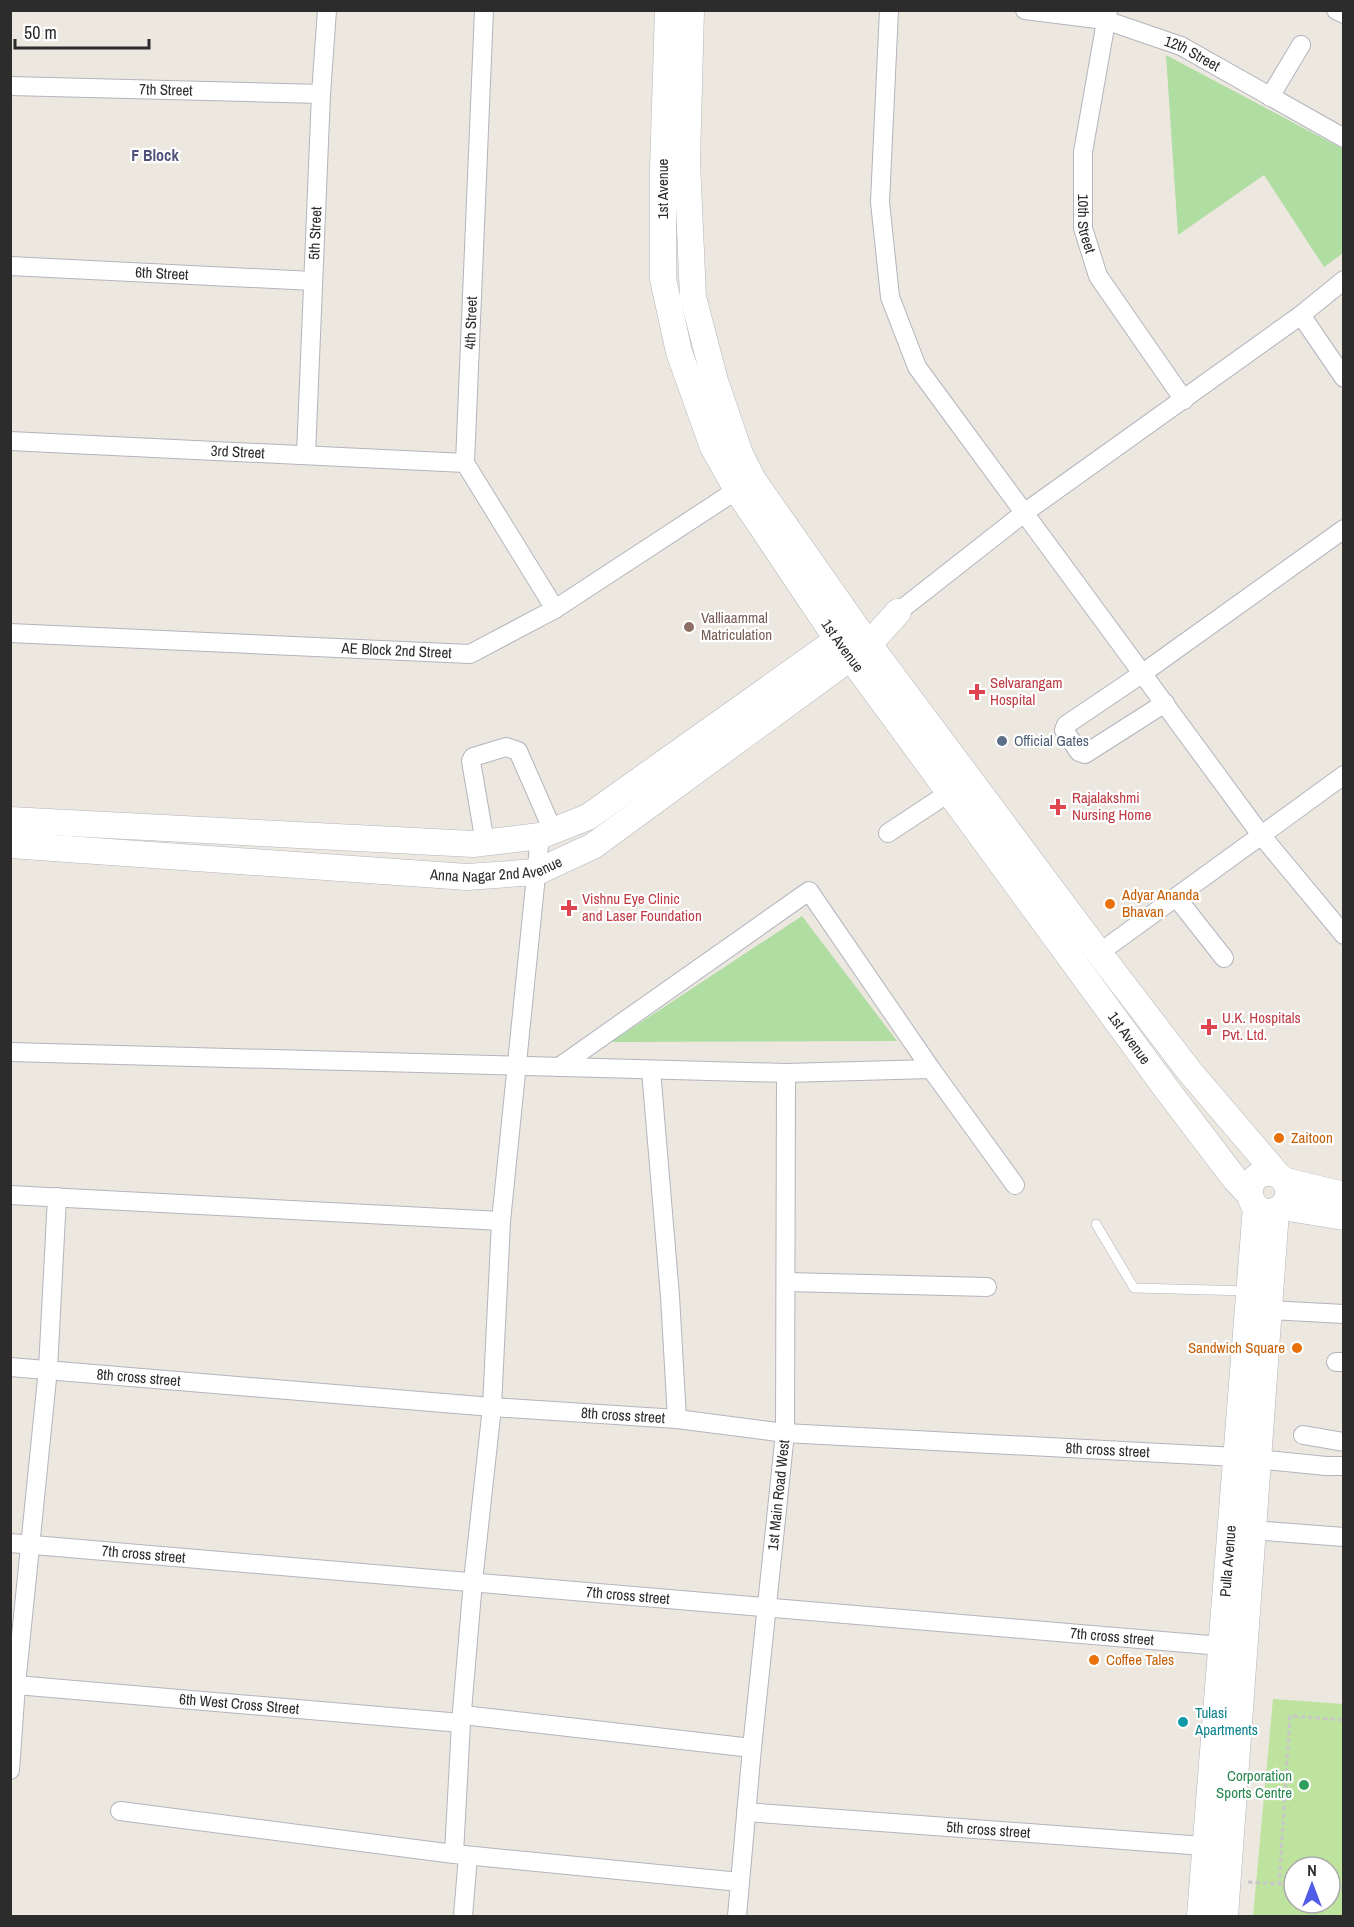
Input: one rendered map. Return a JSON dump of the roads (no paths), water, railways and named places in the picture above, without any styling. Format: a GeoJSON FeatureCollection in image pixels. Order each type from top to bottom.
{"type":"FeatureCollection","features":[{"type":"Feature","properties":{"kind":"main road","name":"1st Avenue"},"geometry":{"type":"LineString","coordinates":[[668,10],[663,169],[663,279],[679,352],[712,447],[745,485],[853,642],[950,792],[1168,1091],[1235,1179],[1266,1205]]}},
{"type":"Feature","properties":{"kind":"main road","name":"1st Avenue"},"geometry":{"type":"LineString","coordinates":[[691,10],[687,161],[693,297],[715,381],[740,454],[745,485]]}},
{"type":"Feature","properties":{"kind":"main road","name":"Anna Nagar 2nd Avenue"},"geometry":{"type":"LineString","coordinates":[[10,820],[473,844],[546,833],[588,817],[898,612]]}},
{"type":"Feature","properties":{"kind":"main road","name":"1st Avenue"},"geometry":{"type":"LineString","coordinates":[[853,642],[1190,1072],[1282,1178]]}},
{"type":"Feature","properties":{"kind":"main road","name":"Anna Nagar 2nd Avenue"},"geometry":{"type":"LineString","coordinates":[[10,845],[467,877],[537,872],[593,846],[853,642]]}},
{"type":"Feature","properties":{"kind":"main road"},"geometry":{"type":"LineString","coordinates":[[1344,1196],[1269,1172],[1261,1174],[1250,1186],[1266,1205],[1344,1217]]}},
{"type":"Feature","properties":{"kind":"main road"},"geometry":{"type":"LineString","coordinates":[[1266,1205],[1289,1195],[1289,1188],[1282,1178]]}},
{"type":"Feature","properties":{"kind":"main road","name":"Pulla Avenue"},"geometry":{"type":"LineString","coordinates":[[1225,1917],[1231,1849],[1232,1647],[1247,1458],[1249,1291],[1266,1205]]}},
{"type":"Feature","properties":{"kind":"main road","name":"Pulla Avenue"},"geometry":{"type":"LineString","coordinates":[[1200,1917],[1206,1846],[1232,1647],[1252,1530],[1247,1458],[1269,1310],[1266,1205]]}},
{"type":"Feature","properties":{"kind":"street","name":"5th Street"},"geometry":{"type":"LineString","coordinates":[[306,455],[321,94],[327,10]]}},
{"type":"Feature","properties":{"kind":"street","name":"4th Street"},"geometry":{"type":"LineString","coordinates":[[465,463],[484,10]]}},
{"type":"Feature","properties":{"kind":"street"},"geometry":{"type":"LineString","coordinates":[[889,10],[880,202],[890,297],[917,367],[1260,835],[1344,935]]}},
{"type":"Feature","properties":{"kind":"street","name":"12th Street"},"geometry":{"type":"LineString","coordinates":[[1025,10],[1107,15],[1181,46],[1344,138]]}},
{"type":"Feature","properties":{"kind":"street"},"geometry":{"type":"LineString","coordinates":[[1336,10],[1344,14]]}},
{"type":"Feature","properties":{"kind":"street","name":"10th Street"},"geometry":{"type":"LineString","coordinates":[[1107,15],[1083,152],[1083,228],[1098,276],[1184,400]]}},
{"type":"Feature","properties":{"kind":"street"},"geometry":{"type":"LineString","coordinates":[[1270,97],[1301,45]]}},
{"type":"Feature","properties":{"kind":"street","name":"7th Street"},"geometry":{"type":"LineString","coordinates":[[10,86],[321,94]]}},
{"type":"Feature","properties":{"kind":"street","name":"6th Street"},"geometry":{"type":"LineString","coordinates":[[10,266],[313,280]]}},
{"type":"Feature","properties":{"kind":"street"},"geometry":{"type":"LineString","coordinates":[[898,612],[1024,513],[1301,315],[1344,280]]}},
{"type":"Feature","properties":{"kind":"street"},"geometry":{"type":"LineString","coordinates":[[1301,315],[1344,378]]}},
{"type":"Feature","properties":{"kind":"street","name":"3rd Street"},"geometry":{"type":"LineString","coordinates":[[10,441],[465,463]]}},
{"type":"Feature","properties":{"kind":"street"},"geometry":{"type":"LineString","coordinates":[[465,463],[555,609]]}},
{"type":"Feature","properties":{"kind":"street","name":"AE Block 2nd Street"},"geometry":{"type":"LineString","coordinates":[[10,633],[470,654],[555,609],[745,485]]}},
{"type":"Feature","properties":{"kind":"street"},"geometry":{"type":"LineString","coordinates":[[1165,703],[1089,752],[1082,754],[1079,752],[1065,733],[1066,725],[1143,673],[1344,529]]}},
{"type":"Feature","properties":{"kind":"street"},"geometry":{"type":"LineString","coordinates":[[463,1917],[462,1719],[473,1581],[492,1407],[501,1221],[537,872],[546,833],[518,751],[506,747],[473,757],[471,761],[485,843]]}},
{"type":"Feature","properties":{"kind":"street"},"geometry":{"type":"LineString","coordinates":[[1099,953],[1344,776]]}},
{"type":"Feature","properties":{"kind":"street"},"geometry":{"type":"LineString","coordinates":[[888,833],[950,792]]}},
{"type":"Feature","properties":{"kind":"street"},"geometry":{"type":"LineString","coordinates":[[559,1067],[809,891],[1015,1185]]}},
{"type":"Feature","properties":{"kind":"street"},"geometry":{"type":"LineString","coordinates":[[1176,897],[1224,958]]}},
{"type":"Feature","properties":{"kind":"street"},"geometry":{"type":"LineString","coordinates":[[10,1052],[786,1073],[931,1068]]}},
{"type":"Feature","properties":{"kind":"street"},"geometry":{"type":"LineString","coordinates":[[651,1070],[670,1296],[677,1419]]}},
{"type":"Feature","properties":{"kind":"street","name":"1st Main Road West"},"geometry":{"type":"LineString","coordinates":[[737,1917],[785,1433],[786,1073]]}},
{"type":"Feature","properties":{"kind":"street"},"geometry":{"type":"LineString","coordinates":[[10,1195],[501,1221]]}},
{"type":"Feature","properties":{"kind":"street"},"geometry":{"type":"LineString","coordinates":[[10,1770],[16,1685],[48,1369],[57,1197]]}},
{"type":"Feature","properties":{"kind":"street"},"geometry":{"type":"LineString","coordinates":[[787,1282],[987,1287]]}},
{"type":"Feature","properties":{"kind":"street"},"geometry":{"type":"LineString","coordinates":[[1269,1310],[1344,1314]]}},
{"type":"Feature","properties":{"kind":"street","name":"8th cross street"},"geometry":{"type":"LineString","coordinates":[[10,1367],[492,1407],[677,1419],[785,1433],[1247,1458],[1335,1466]]}},
{"type":"Feature","properties":{"kind":"street"},"geometry":{"type":"LineString","coordinates":[[1303,1435],[1344,1442]]}},
{"type":"Feature","properties":{"kind":"street"},"geometry":{"type":"LineString","coordinates":[[1324,1439],[1335,1466]]}},
{"type":"Feature","properties":{"kind":"street"},"geometry":{"type":"LineString","coordinates":[[1252,1530],[1344,1537]]}},
{"type":"Feature","properties":{"kind":"street","name":"7th cross street"},"geometry":{"type":"LineString","coordinates":[[10,1543],[1232,1647]]}},
{"type":"Feature","properties":{"kind":"street","name":"6th West Cross Street"},"geometry":{"type":"LineString","coordinates":[[16,1685],[462,1719],[752,1748]]}},
{"type":"Feature","properties":{"kind":"street"},"geometry":{"type":"LineString","coordinates":[[120,1812],[461,1855],[740,1882]]}},
{"type":"Feature","properties":{"kind":"street","name":"5th cross street"},"geometry":{"type":"LineString","coordinates":[[746,1812],[1231,1849]]}},
{"type":"Feature","properties":{"kind":"lane"},"geometry":{"type":"LineString","coordinates":[[1096,1224],[1134,1288],[1249,1291]]}},
{"type":"Feature","properties":{"kind":"place","name":"Valliaammal Matriculation"},"geometry":{"type":"Point","coordinates":[689,627]}},
{"type":"Feature","properties":{"kind":"place","name":"Selvarangam Hospital"},"geometry":{"type":"Point","coordinates":[977,692]}},
{"type":"Feature","properties":{"kind":"place","name":"Official Gates"},"geometry":{"type":"Point","coordinates":[1002,741]}},
{"type":"Feature","properties":{"kind":"place","name":"Rajalakshmi Nursing Home"},"geometry":{"type":"Point","coordinates":[1058,807]}},
{"type":"Feature","properties":{"kind":"place","name":"Adyar Ananda Bhavan"},"geometry":{"type":"Point","coordinates":[1110,904]}},
{"type":"Feature","properties":{"kind":"place","name":"Vishnu Eye Clinic and Laser Foundation"},"geometry":{"type":"Point","coordinates":[569,908]}},
{"type":"Feature","properties":{"kind":"place","name":"U.K. Hospitals Pvt. Ltd."},"geometry":{"type":"Point","coordinates":[1209,1027]}},
{"type":"Feature","properties":{"kind":"place","name":"Zaitoon"},"geometry":{"type":"Point","coordinates":[1279,1138]}},
{"type":"Feature","properties":{"kind":"place","name":"Sandwich Square"},"geometry":{"type":"Point","coordinates":[1297,1348]}},
{"type":"Feature","properties":{"kind":"place","name":"Coffee Tales"},"geometry":{"type":"Point","coordinates":[1094,1660]}},
{"type":"Feature","properties":{"kind":"place","name":"Tulasi Apartments"},"geometry":{"type":"Point","coordinates":[1183,1722]}},
{"type":"Feature","properties":{"kind":"place","name":"Corporation Sports Centre"},"geometry":{"type":"Point","coordinates":[1304,1785]}},
{"type":"Feature","properties":{"kind":"district","name":"F Block"},"geometry":{"type":"Point","coordinates":[155,155]}}]}
